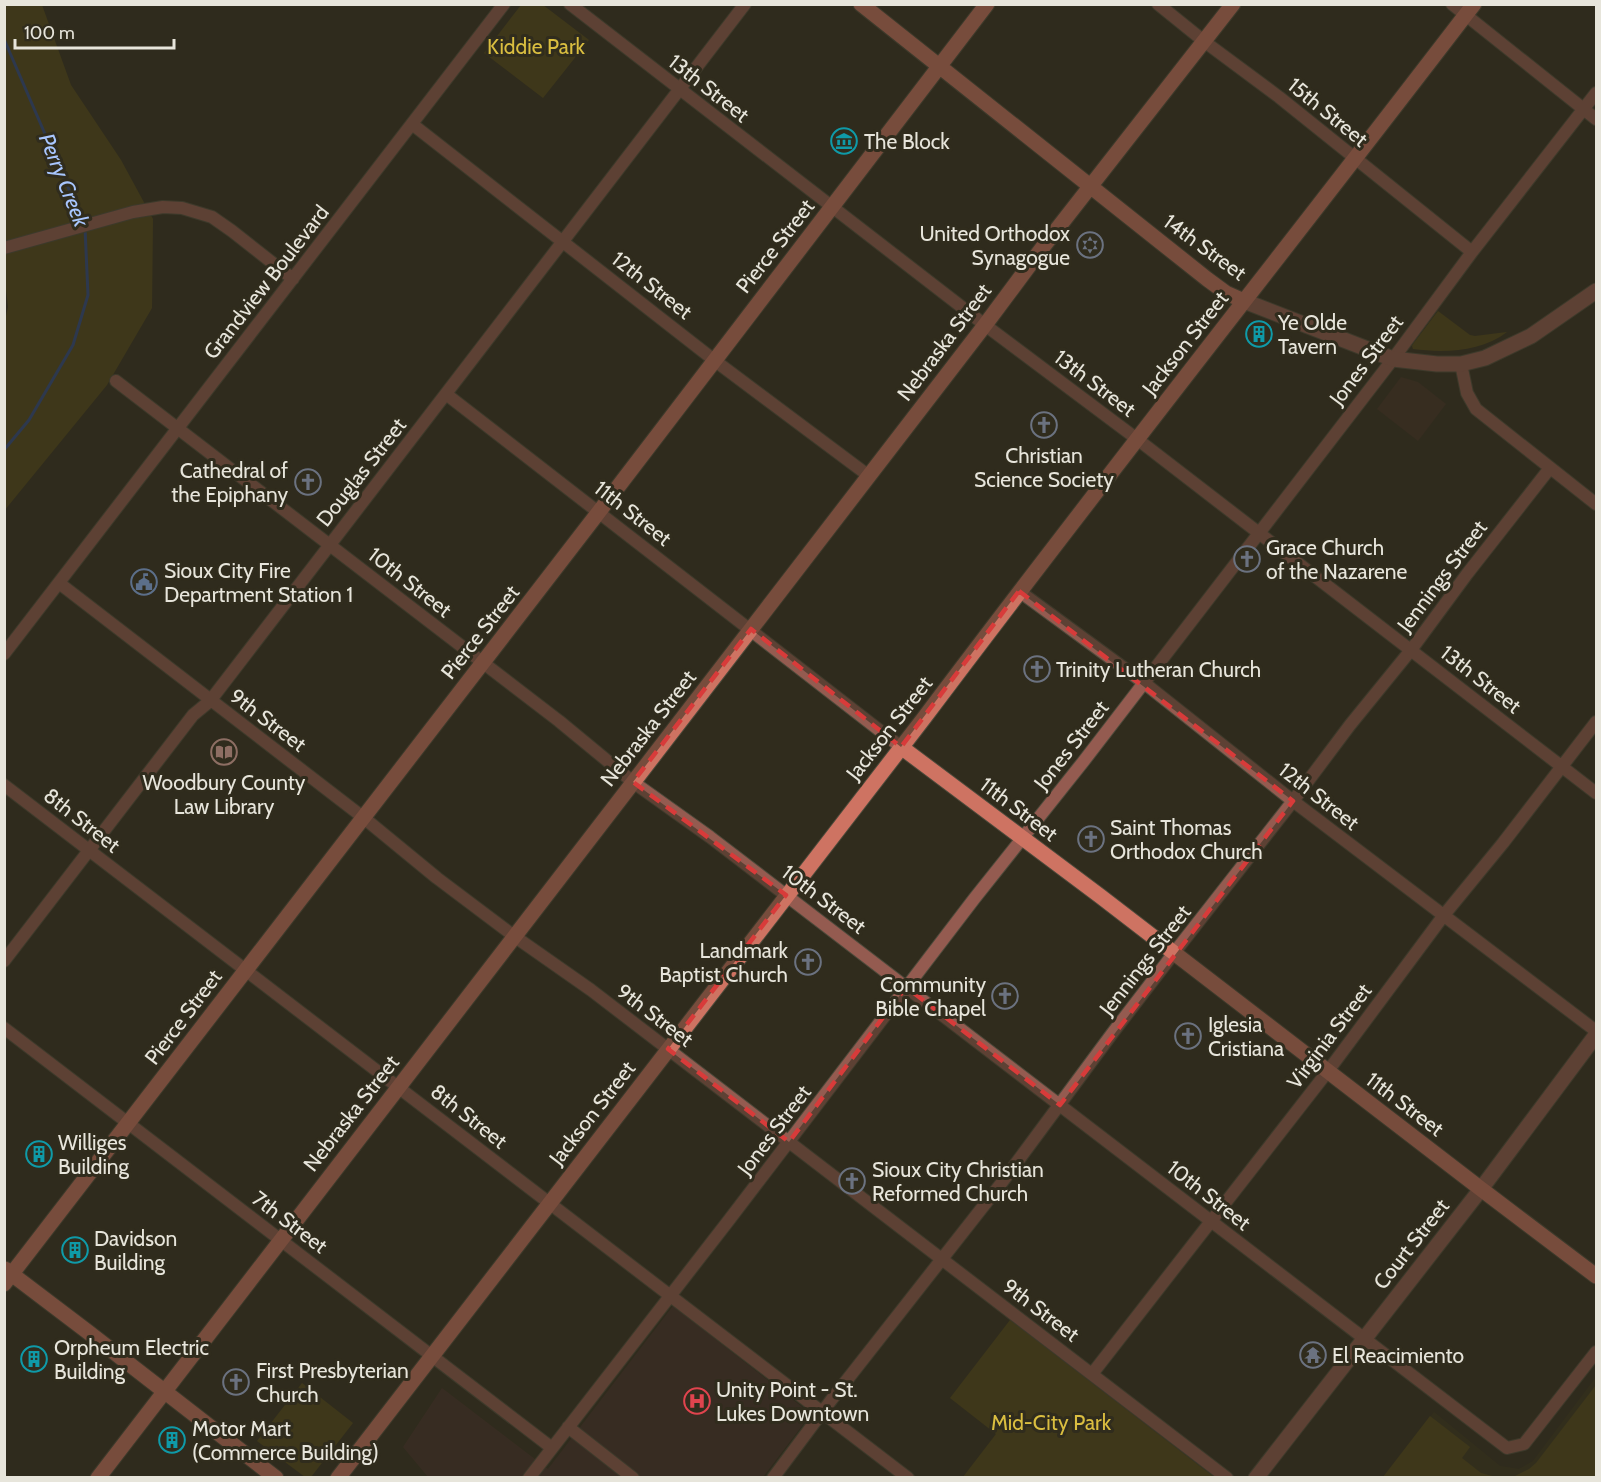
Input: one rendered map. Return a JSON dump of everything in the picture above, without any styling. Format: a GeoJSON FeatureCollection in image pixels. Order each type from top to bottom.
{"type":"FeatureCollection","features":[{"type":"Feature","properties":{"kind":"main road","name":"14th Street"},"geometry":{"type":"LineString","coordinates":[[861,4],[1207,279],[1226,293],[1244,301]]}},
{"type":"Feature","properties":{"kind":"main road","name":"Pierce Street"},"geometry":{"type":"LineString","coordinates":[[7,1276],[129,1123],[364,818],[987,4]]}},
{"type":"Feature","properties":{"kind":"main road","name":"Nebraska Street"},"geometry":{"type":"LineString","coordinates":[[98,1478],[1043,247],[1233,4]]}},
{"type":"Feature","properties":{"kind":"main road","name":"Jackson Street"},"geometry":{"type":"LineString","coordinates":[[338,1478],[1019,591],[1469,10]]}},
{"type":"Feature","properties":{"kind":"main road","name":"11th Street"},"geometry":{"type":"LineString","coordinates":[[901,747],[1596,1276]]}},
{"type":"Feature","properties":{"kind":"main road"},"geometry":{"type":"LineString","coordinates":[[7,1276],[165,1391],[276,1478]]}},
{"type":"Feature","properties":{"kind":"street","name":"Grandview Boulevard"},"geometry":{"type":"LineString","coordinates":[[4,654],[504,4]]}},
{"type":"Feature","properties":{"kind":"street","name":"13th Street"},"geometry":{"type":"LineString","coordinates":[[570,4],[1596,793]]}},
{"type":"Feature","properties":{"kind":"street","name":"Douglas Street"},"geometry":{"type":"LineString","coordinates":[[4,960],[193,715],[210,701],[745,4]]}},
{"type":"Feature","properties":{"kind":"street","name":"15th Street"},"geometry":{"type":"LineString","coordinates":[[1158,4],[1279,97],[1472,252]]}},
{"type":"Feature","properties":{"kind":"street"},"geometry":{"type":"LineString","coordinates":[[1452,4],[1469,10],[1596,119]]}},
{"type":"Feature","properties":{"kind":"street","name":"Jones Street"},"geometry":{"type":"LineString","coordinates":[[530,1478],[1596,93]]}},
{"type":"Feature","properties":{"kind":"street","name":"12th Street"},"geometry":{"type":"LineString","coordinates":[[412,124],[714,360],[868,476]]}},
{"type":"Feature","properties":{"kind":"street"},"geometry":{"type":"LineString","coordinates":[[4,248],[133,212],[162,207],[182,207],[212,217],[292,279]]}},
{"type":"Feature","properties":{"kind":"street","name":"14th Street"},"geometry":{"type":"LineString","coordinates":[[1244,301],[1393,358],[1437,364],[1461,364],[1485,358],[1531,336],[1596,291]]}},
{"type":"Feature","properties":{"kind":"street"},"geometry":{"type":"LineString","coordinates":[[1461,364],[1467,393],[1476,408],[1596,504]]}},
{"type":"Feature","properties":{"kind":"street","name":"10th Street"},"geometry":{"type":"LineString","coordinates":[[116,381],[559,721],[633,782],[711,837],[1507,1448],[1524,1444],[1596,1352]]}},
{"type":"Feature","properties":{"kind":"street","name":"11th Street"},"geometry":{"type":"LineString","coordinates":[[446,394],[901,747]]}},
{"type":"Feature","properties":{"kind":"street","name":"Jennings Street"},"geometry":{"type":"LineString","coordinates":[[773,1478],[1000,1185],[1174,953],[1550,468]]}},
{"type":"Feature","properties":{"kind":"street","name":"9th Street"},"geometry":{"type":"LineString","coordinates":[[59,583],[364,818],[437,878],[591,990],[1227,1478]]}},
{"type":"Feature","properties":{"kind":"street","name":"12th Street"},"geometry":{"type":"LineString","coordinates":[[1019,591],[1143,682],[1293,801],[1596,1033]]}},
{"type":"Feature","properties":{"kind":"street","name":"Virginia Street"},"geometry":{"type":"LineString","coordinates":[[1092,1374],[1328,1071],[1444,915],[1503,843],[1596,722]]}},
{"type":"Feature","properties":{"kind":"street","name":"8th Street"},"geometry":{"type":"LineString","coordinates":[[4,785],[908,1478]]}},
{"type":"Feature","properties":{"kind":"street","name":"7th Street"},"geometry":{"type":"LineString","coordinates":[[4,1028],[552,1448]]}},
{"type":"Feature","properties":{"kind":"street","name":"Court Street"},"geometry":{"type":"LineString","coordinates":[[1256,1478],[1480,1189],[1596,1033]]}},
{"type":"Feature","properties":{"kind":"street"},"geometry":{"type":"LineString","coordinates":[[568,1427],[633,1478]]}},
{"type":"Feature","properties":{"kind":"highlighted area"},"geometry":{"type":"Polygon","coordinates":[[[1019,591],[1293,801],[1060,1105],[906,987],[789,1142],[668,1049],[786,895],[633,782],[751,629],[901,747],[1019,591]]]}},
{"type":"Feature","properties":{"kind":"shaded area"},"geometry":{"type":"Polygon","coordinates":[[[1401,377],[1418,382],[1446,404],[1418,441],[1377,409],[1401,377]]]}},
{"type":"Feature","properties":{"kind":"shaded area","name":"Unity Point - St. Lukes Downtown"},"geometry":{"type":"Polygon","coordinates":[[[673,1306],[811,1414],[763,1477],[428,1477],[403,1447],[442,1388],[548,1469],[673,1306]]]}},
{"type":"Feature","properties":{"kind":"shaded area"},"geometry":{"type":"Polygon","coordinates":[[[1596,1377],[1596,1477],[1384,1478],[1434,1412],[1500,1466],[1519,1469],[1533,1461],[1596,1377]]]}},
{"type":"Feature","properties":{"kind":"green space"},"geometry":{"type":"Polygon","coordinates":[[[5,5],[42,5],[71,85],[121,160],[153,219],[152,308],[107,385],[4,511],[4,325],[8,307],[4,272],[5,5]]]}},
{"type":"Feature","properties":{"kind":"green space","name":"Kiddie Park"},"geometry":{"type":"Polygon","coordinates":[[[521,5],[543,5],[589,40],[543,98],[484,53],[521,5]]]}},
{"type":"Feature","properties":{"kind":"green space"},"geometry":{"type":"Polygon","coordinates":[[[1438,311],[1470,335],[1507,332],[1486,344],[1462,350],[1413,349],[1413,344],[1438,311]]]}},
{"type":"Feature","properties":{"kind":"green space","name":"Mid-City Park"},"geometry":{"type":"Polygon","coordinates":[[[1010,1320],[1214,1477],[963,1477],[996,1434],[950,1398],[1010,1320]]]}},
{"type":"Feature","properties":{"kind":"green space"},"geometry":{"type":"Polygon","coordinates":[[[302,1383],[353,1423],[311,1477],[305,1477],[257,1441],[302,1383]]]}},
{"type":"Feature","properties":{"kind":"green space"},"geometry":{"type":"Polygon","coordinates":[[[1596,1385],[1596,1477],[1513,1477],[1536,1463],[1596,1385]]]}},
{"type":"Feature","properties":{"kind":"green space"},"geometry":{"type":"Polygon","coordinates":[[[1430,1416],[1470,1447],[1462,1458],[1481,1473],[1496,1477],[1383,1477],[1430,1416]]]}},
{"type":"Feature","properties":{"kind":"waterway","name":"Perry Creek"},"geometry":{"type":"LineString","coordinates":[[4,39],[83,222]]}},
{"type":"Feature","properties":{"kind":"waterway","name":"Perry Creek"},"geometry":{"type":"LineString","coordinates":[[4,450],[29,420],[73,345],[88,295],[85,228]]}},
{"type":"Feature","properties":{"kind":"place","name":"The Block"},"geometry":{"type":"Point","coordinates":[844,141]}},
{"type":"Feature","properties":{"kind":"place","name":"United Orthodox Synagogue"},"geometry":{"type":"Point","coordinates":[1090,245]}},
{"type":"Feature","properties":{"kind":"place","name":"Ye Olde Tavern"},"geometry":{"type":"Point","coordinates":[1259,334]}},
{"type":"Feature","properties":{"kind":"place","name":"Christian Science Society"},"geometry":{"type":"Point","coordinates":[1044,425]}},
{"type":"Feature","properties":{"kind":"place","name":"Cathedral of the Epiphany"},"geometry":{"type":"Point","coordinates":[308,482]}},
{"type":"Feature","properties":{"kind":"place","name":"Grace Church of the Nazarene"},"geometry":{"type":"Point","coordinates":[1247,559]}},
{"type":"Feature","properties":{"kind":"place","name":"Sioux City Fire Department Station 1"},"geometry":{"type":"Point","coordinates":[144,582]}},
{"type":"Feature","properties":{"kind":"place","name":"Trinity Lutheran Church"},"geometry":{"type":"Point","coordinates":[1037,669]}},
{"type":"Feature","properties":{"kind":"place","name":"Woodbury County Law Library"},"geometry":{"type":"Point","coordinates":[224,752]}},
{"type":"Feature","properties":{"kind":"place","name":"Saint Thomas Orthodox Church"},"geometry":{"type":"Point","coordinates":[1091,839]}},
{"type":"Feature","properties":{"kind":"place","name":"Landmark Baptist Church"},"geometry":{"type":"Point","coordinates":[808,962]}},
{"type":"Feature","properties":{"kind":"place","name":"Community Bible Chapel"},"geometry":{"type":"Point","coordinates":[1005,996]}},
{"type":"Feature","properties":{"kind":"place","name":"Iglesia Cristiana"},"geometry":{"type":"Point","coordinates":[1188,1036]}},
{"type":"Feature","properties":{"kind":"place","name":"Williges Building"},"geometry":{"type":"Point","coordinates":[39,1154]}},
{"type":"Feature","properties":{"kind":"place","name":"Sioux City Christian Reformed Church"},"geometry":{"type":"Point","coordinates":[852,1181]}},
{"type":"Feature","properties":{"kind":"place","name":"Davidson Building"},"geometry":{"type":"Point","coordinates":[75,1250]}},
{"type":"Feature","properties":{"kind":"place","name":"El Reacimiento"},"geometry":{"type":"Point","coordinates":[1313,1355]}},
{"type":"Feature","properties":{"kind":"place","name":"Orpheum Electric Building"},"geometry":{"type":"Point","coordinates":[34,1359]}},
{"type":"Feature","properties":{"kind":"place","name":"First Presbyterian Church"},"geometry":{"type":"Point","coordinates":[236,1382]}},
{"type":"Feature","properties":{"kind":"place","name":"Unity Point - St. Lukes Downtown"},"geometry":{"type":"Point","coordinates":[697,1401]}},
{"type":"Feature","properties":{"kind":"place","name":"Motor Mart (Commerce Building)"},"geometry":{"type":"Point","coordinates":[172,1440]}}]}
